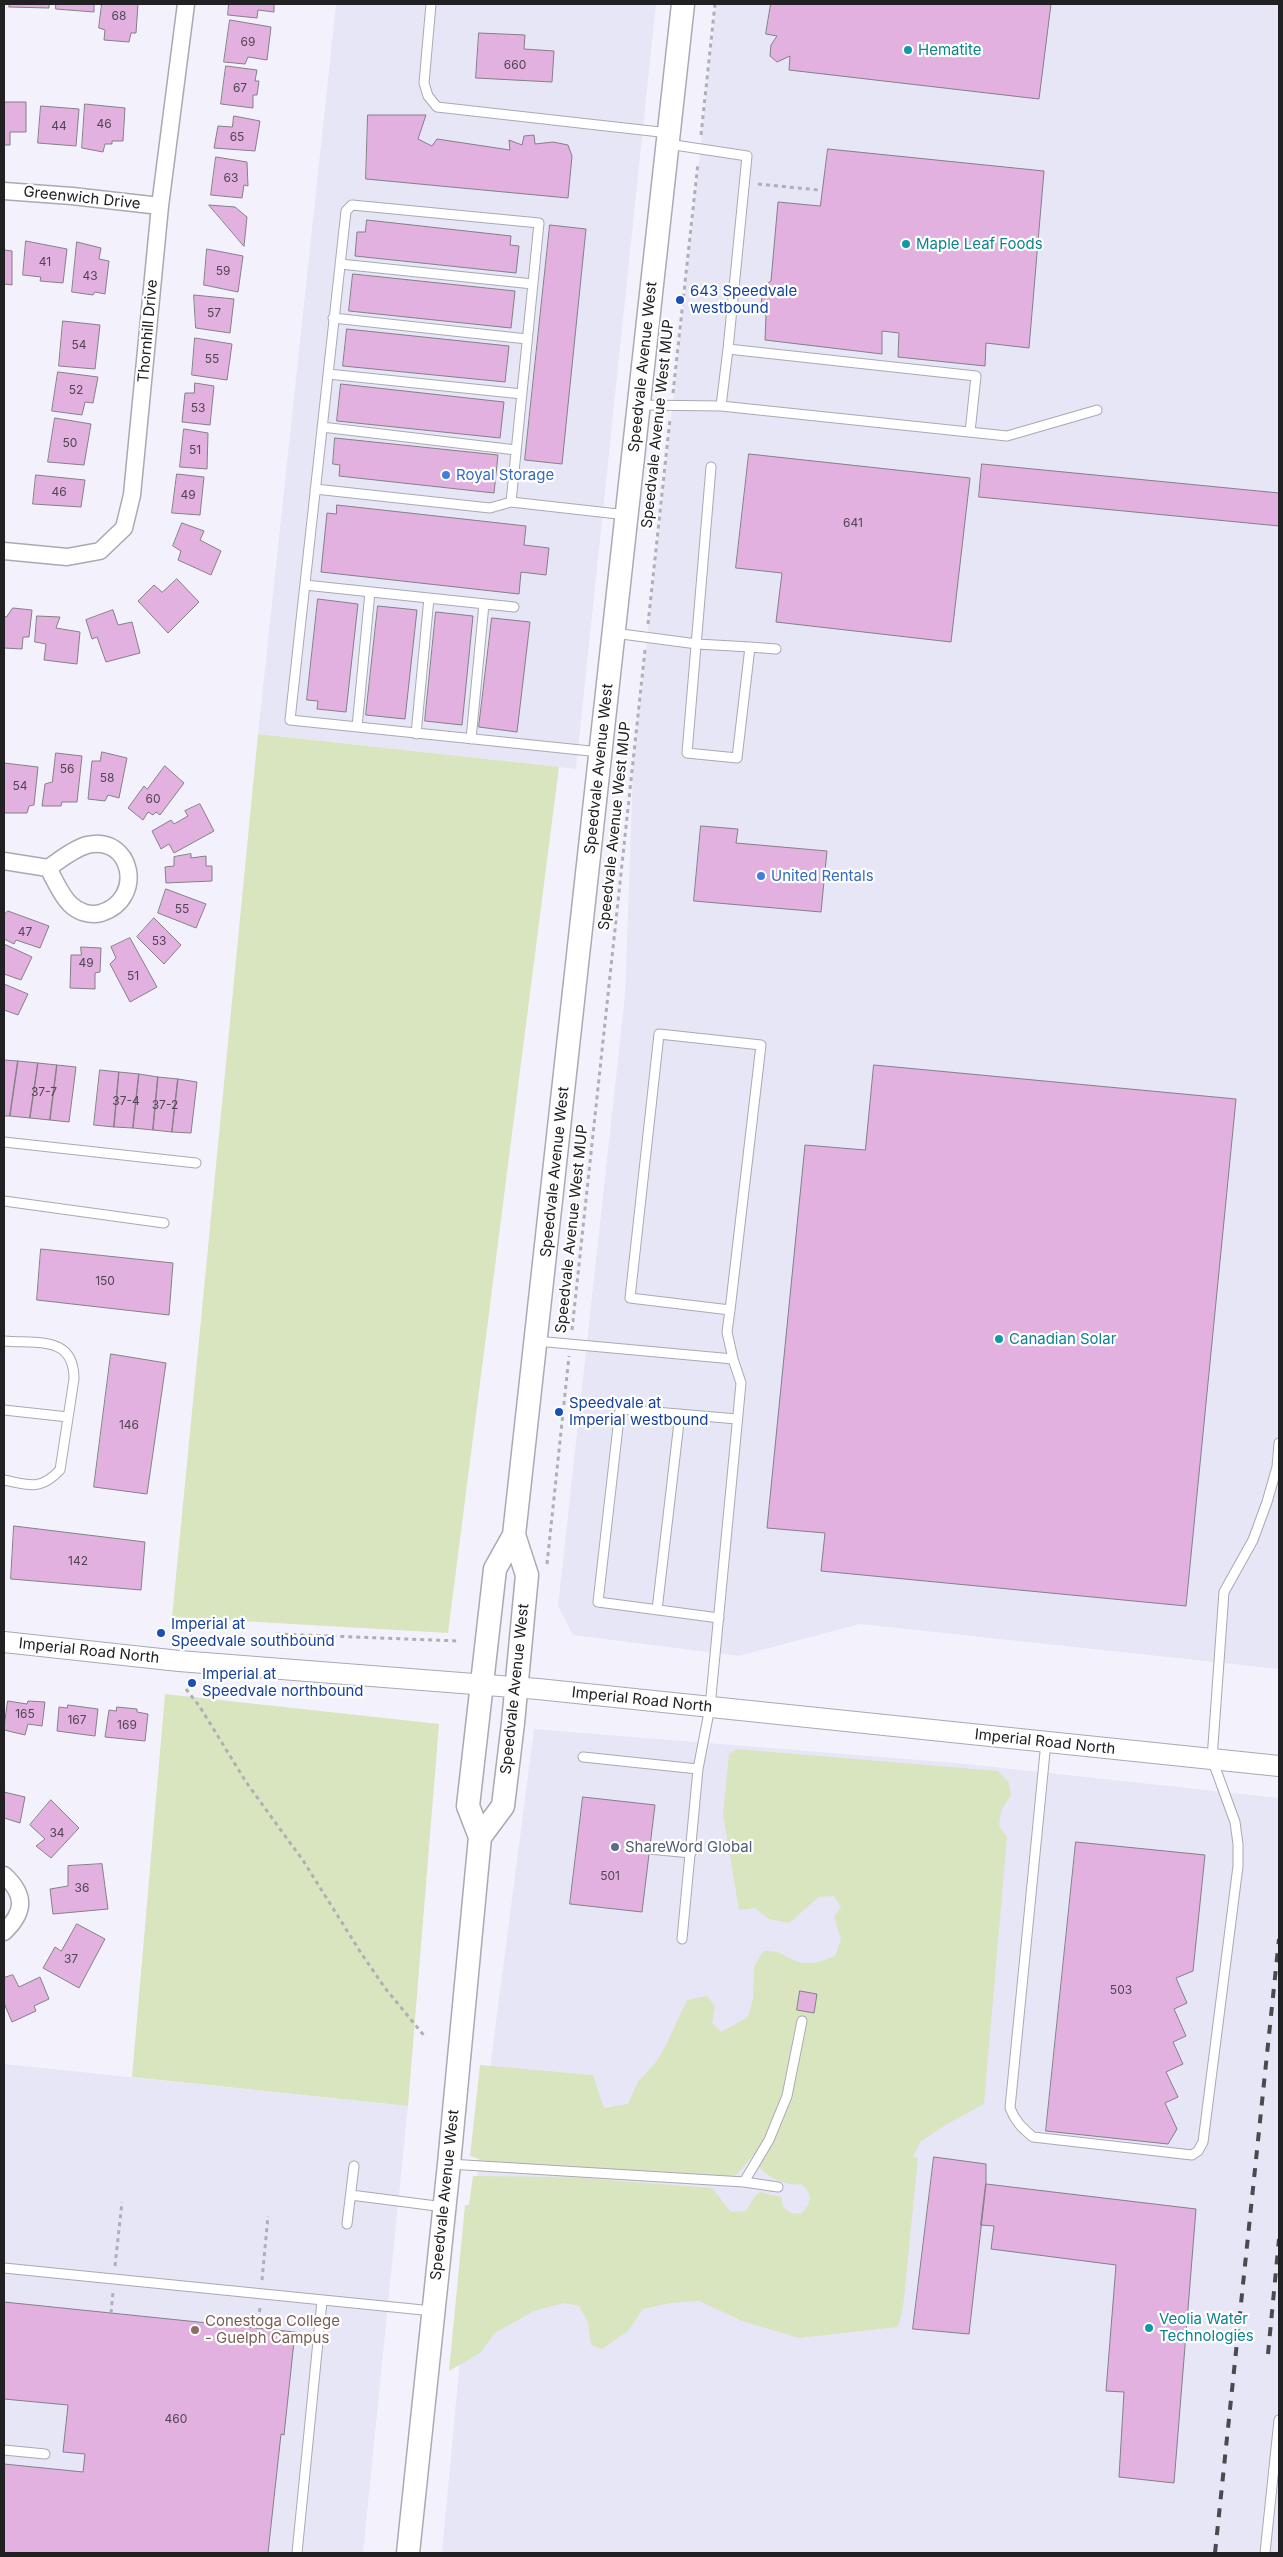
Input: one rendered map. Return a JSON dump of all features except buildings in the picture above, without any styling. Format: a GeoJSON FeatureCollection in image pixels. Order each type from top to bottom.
{"type":"FeatureCollection","features":[{"type":"Feature","properties":{"kind":"main road","name":"Speedvale Avenue West"},"geometry":{"type":"LineString","coordinates":[[408,2553],[449,2164],[480,1837],[468,1806],[495,1569],[514,1535],[683,4]]}},
{"type":"Feature","properties":{"kind":"main road","name":"Speedvale Avenue West"},"geometry":{"type":"LineString","coordinates":[[480,1837],[503,1806],[527,1575],[514,1535]]}},
{"type":"Feature","properties":{"kind":"street","name":"Thornhill Drive"},"geometry":{"type":"LineString","coordinates":[[4,551],[67,557],[100,551],[124,528],[132,495],[160,206],[186,4]]}},
{"type":"Feature","properties":{"kind":"street","name":"Greenwich Drive"},"geometry":{"type":"LineString","coordinates":[[4,191],[72,196],[160,206]]}},
{"type":"Feature","properties":{"kind":"street"},"geometry":{"type":"LineString","coordinates":[[4,861],[48,868],[78,848],[99,843],[116,849],[124,859],[128,868],[129,882],[126,895],[118,905],[95,914],[82,912],[70,905],[48,868]]}},
{"type":"Feature","properties":{"kind":"street","name":"Imperial Road North"},"geometry":{"type":"LineString","coordinates":[[4,1642],[179,1661],[516,1688],[1279,1766]]}},
{"type":"Feature","properties":{"kind":"street"},"geometry":{"type":"LineString","coordinates":[[4,1875],[20,1894],[20,1902],[16,1921],[4,1932]]}},
{"type":"Feature","properties":{"kind":"lane"},"geometry":{"type":"LineString","coordinates":[[431,4],[424,83],[428,96],[437,107],[668,139],[699,149],[747,156],[721,406]]}},
{"type":"Feature","properties":{"kind":"lane"},"geometry":{"type":"LineString","coordinates":[[511,502],[539,223],[381,206],[352,205],[346,211],[333,318],[290,720],[601,752]]}},
{"type":"Feature","properties":{"kind":"lane"},"geometry":{"type":"LineString","coordinates":[[340,264],[533,284]]}},
{"type":"Feature","properties":{"kind":"lane"},"geometry":{"type":"LineString","coordinates":[[333,318],[527,338]]}},
{"type":"Feature","properties":{"kind":"lane"},"geometry":{"type":"LineString","coordinates":[[728,349],[976,376],[970,432]]}},
{"type":"Feature","properties":{"kind":"lane"},"geometry":{"type":"LineString","coordinates":[[328,374],[522,394]]}},
{"type":"Feature","properties":{"kind":"lane"},"geometry":{"type":"LineString","coordinates":[[639,405],[721,406],[1007,436],[1097,410]]}},
{"type":"Feature","properties":{"kind":"lane"},"geometry":{"type":"LineString","coordinates":[[322,427],[516,450]]}},
{"type":"Feature","properties":{"kind":"lane"},"geometry":{"type":"LineString","coordinates":[[711,467],[687,753],[737,758],[750,647]]}},
{"type":"Feature","properties":{"kind":"lane"},"geometry":{"type":"LineString","coordinates":[[315,489],[490,508],[511,502],[627,515]]}},
{"type":"Feature","properties":{"kind":"lane"},"geometry":{"type":"LineString","coordinates":[[305,585],[514,607]]}},
{"type":"Feature","properties":{"kind":"lane"},"geometry":{"type":"LineString","coordinates":[[357,727],[370,592]]}},
{"type":"Feature","properties":{"kind":"lane"},"geometry":{"type":"LineString","coordinates":[[416,734],[429,598]]}},
{"type":"Feature","properties":{"kind":"lane"},"geometry":{"type":"LineString","coordinates":[[471,739],[484,604]]}},
{"type":"Feature","properties":{"kind":"lane"},"geometry":{"type":"LineString","coordinates":[[614,633],[696,644],[776,649]]}},
{"type":"Feature","properties":{"kind":"lane"},"geometry":{"type":"LineString","coordinates":[[682,1939],[698,1769],[710,1707],[741,1383],[727,1332],[730,1310],[761,1045],[659,1034],[630,1298],[730,1310]]}},
{"type":"Feature","properties":{"kind":"lane"},"geometry":{"type":"LineString","coordinates":[[4,1142],[196,1163]]}},
{"type":"Feature","properties":{"kind":"lane"},"geometry":{"type":"LineString","coordinates":[[4,1201],[164,1222]]}},
{"type":"Feature","properties":{"kind":"lane"},"geometry":{"type":"LineString","coordinates":[[4,1341],[58,1345],[69,1354],[74,1365],[74,1379],[60,1470],[43,1484],[33,1486],[4,1480]]}},
{"type":"Feature","properties":{"kind":"lane"},"geometry":{"type":"LineString","coordinates":[[536,1341],[733,1359]]}},
{"type":"Feature","properties":{"kind":"lane"},"geometry":{"type":"LineString","coordinates":[[719,1618],[598,1602],[620,1409],[737,1419]]}},
{"type":"Feature","properties":{"kind":"lane"},"geometry":{"type":"LineString","coordinates":[[4,1410],[68,1417]]}},
{"type":"Feature","properties":{"kind":"lane"},"geometry":{"type":"LineString","coordinates":[[657,1610],[680,1414]]}},
{"type":"Feature","properties":{"kind":"lane"},"geometry":{"type":"LineString","coordinates":[[1046,1742],[1010,2108],[1013,2117],[1020,2127],[1033,2137],[1192,2155],[1198,2151],[1203,2142],[1238,1866],[1235,1822],[1212,1759],[1224,1592],[1253,1540],[1277,1466],[1279,1443]]}},
{"type":"Feature","properties":{"kind":"lane"},"geometry":{"type":"LineString","coordinates":[[583,1757],[698,1769]]}},
{"type":"Feature","properties":{"kind":"lane"},"geometry":{"type":"LineString","coordinates":[[650,1849],[691,1853]]}},
{"type":"Feature","properties":{"kind":"lane"},"geometry":{"type":"LineString","coordinates":[[744,2182],[769,2140],[787,2096],[802,2021]]}},
{"type":"Feature","properties":{"kind":"lane"},"geometry":{"type":"LineString","coordinates":[[449,2164],[744,2182],[778,2187]]}},
{"type":"Feature","properties":{"kind":"lane"},"geometry":{"type":"LineString","coordinates":[[347,2224],[354,2166]]}},
{"type":"Feature","properties":{"kind":"lane"},"geometry":{"type":"LineString","coordinates":[[351,2195],[444,2207]]}},
{"type":"Feature","properties":{"kind":"lane"},"geometry":{"type":"LineString","coordinates":[[4,2268],[322,2302],[433,2311]]}},
{"type":"Feature","properties":{"kind":"lane"},"geometry":{"type":"LineString","coordinates":[[297,2553],[322,2302]]}},
{"type":"Feature","properties":{"kind":"lane"},"geometry":{"type":"LineString","coordinates":[[1264,2553],[1279,2420]]}},
{"type":"Feature","properties":{"kind":"lane"},"geometry":{"type":"LineString","coordinates":[[4,2450],[45,2454]]}},
{"type":"Feature","properties":{"kind":"path","name":"Speedvale Avenue West MUP"},"geometry":{"type":"LineString","coordinates":[[546,1571],[715,4]]}},
{"type":"Feature","properties":{"kind":"path"},"geometry":{"type":"LineString","coordinates":[[744,182],[819,190]]}},
{"type":"Feature","properties":{"kind":"path"},"geometry":{"type":"LineString","coordinates":[[277,1634],[458,1641]]}},
{"type":"Feature","properties":{"kind":"path"},"geometry":{"type":"LineString","coordinates":[[186,1689],[200,1707],[246,1782],[304,1862],[365,1960],[426,2038]]}},
{"type":"Feature","properties":{"kind":"path"},"geometry":{"type":"LineString","coordinates":[[111,2313],[122,2202]]}},
{"type":"Feature","properties":{"kind":"path"},"geometry":{"type":"LineString","coordinates":[[258,2328],[268,2216]]}},
{"type":"Feature","properties":{"kind":"shaded area","name":"Royal Storage"},"geometry":{"type":"Polygon","coordinates":[[[336,4],[656,4],[576,769],[258,734],[336,4]]]}},
{"type":"Feature","properties":{"kind":"shaded area"},"geometry":{"type":"Polygon","coordinates":[[[716,4],[1279,4],[1279,1669],[860,1624],[739,1656],[573,1635],[558,1606],[625,995],[633,769],[716,4]]]}},
{"type":"Feature","properties":{"kind":"shaded area"},"geometry":{"type":"Polygon","coordinates":[[[534,1729],[957,1763],[1279,1798],[1279,2553],[442,2553],[479,2153],[534,1729]]]}},
{"type":"Feature","properties":{"kind":"shaded area","name":"Conestoga College - Guelph Campus"},"geometry":{"type":"Polygon","coordinates":[[[4,2064],[408,2106],[363,2553],[4,2553],[4,2064]]]}},
{"type":"Feature","properties":{"kind":"green space"},"geometry":{"type":"Polygon","coordinates":[[[258,734],[559,767],[448,1633],[172,1617],[258,734]]]}},
{"type":"Feature","properties":{"kind":"green space"},"geometry":{"type":"Polygon","coordinates":[[[165,1694],[439,1724],[408,2106],[132,2077],[165,1694]]]}},
{"type":"Feature","properties":{"kind":"green space"},"geometry":{"type":"Polygon","coordinates":[[[736,1749],[998,1771],[1009,1783],[1011,1795],[1001,1811],[999,1826],[1007,1837],[984,2104],[947,2124],[920,2142],[913,2157],[918,2158],[903,2308],[898,2327],[799,2338],[742,2321],[699,2301],[670,2303],[643,2309],[628,2331],[602,2349],[591,2345],[588,2322],[579,2306],[564,2303],[534,2311],[495,2333],[480,2353],[449,2371],[465,2205],[469,2205],[473,2176],[568,2177],[712,2188],[731,2212],[746,2211],[755,2196],[760,2192],[781,2197],[784,2208],[791,2213],[800,2214],[809,2203],[808,2191],[805,2187],[800,2184],[783,2182],[771,2177],[761,2169],[758,2165],[765,2153],[756,2152],[736,2175],[727,2177],[490,2163],[470,2156],[480,2065],[593,2075],[604,2108],[628,2104],[638,2082],[657,2061],[687,2000],[707,1996],[715,2006],[712,2023],[721,2032],[748,2017],[753,1999],[754,1967],[763,1951],[778,1953],[806,1963],[821,1961],[835,1956],[841,1939],[834,1917],[841,1907],[834,1896],[819,1897],[789,1923],[769,1919],[755,1908],[739,1910],[723,1814],[729,1754],[736,1749]]]}},
{"type":"Feature","properties":{"kind":"railway"},"geometry":{"type":"LineString","coordinates":[[1215,2553],[1279,1939]]}},
{"type":"Feature","properties":{"kind":"railway"},"geometry":{"type":"LineString","coordinates":[[1268,2354],[1279,2239]]}},
{"type":"Feature","properties":{"kind":"place","name":"Hematite"},"geometry":{"type":"Point","coordinates":[908,50]}},
{"type":"Feature","properties":{"kind":"place","name":"Maple Leaf Foods"},"geometry":{"type":"Point","coordinates":[906,244]}},
{"type":"Feature","properties":{"kind":"place","name":"643 Speedvale westbound"},"geometry":{"type":"Point","coordinates":[680,300]}},
{"type":"Feature","properties":{"kind":"place","name":"Royal Storage"},"geometry":{"type":"Point","coordinates":[446,475]}},
{"type":"Feature","properties":{"kind":"place","name":"United Rentals"},"geometry":{"type":"Point","coordinates":[761,876]}},
{"type":"Feature","properties":{"kind":"place","name":"Canadian Solar"},"geometry":{"type":"Point","coordinates":[999,1339]}},
{"type":"Feature","properties":{"kind":"place","name":"Speedvale at Imperial westbound"},"geometry":{"type":"Point","coordinates":[559,1412]}},
{"type":"Feature","properties":{"kind":"place","name":"Imperial at Speedvale southbound"},"geometry":{"type":"Point","coordinates":[161,1633]}},
{"type":"Feature","properties":{"kind":"place","name":"Imperial at Speedvale northbound"},"geometry":{"type":"Point","coordinates":[192,1683]}},
{"type":"Feature","properties":{"kind":"place","name":"ShareWord Global"},"geometry":{"type":"Point","coordinates":[615,1847]}},
{"type":"Feature","properties":{"kind":"place","name":"Veolia Water Technologies"},"geometry":{"type":"Point","coordinates":[1149,2328]}},
{"type":"Feature","properties":{"kind":"place","name":"Conestoga College - Guelph Campus"},"geometry":{"type":"Point","coordinates":[195,2330]}}]}
